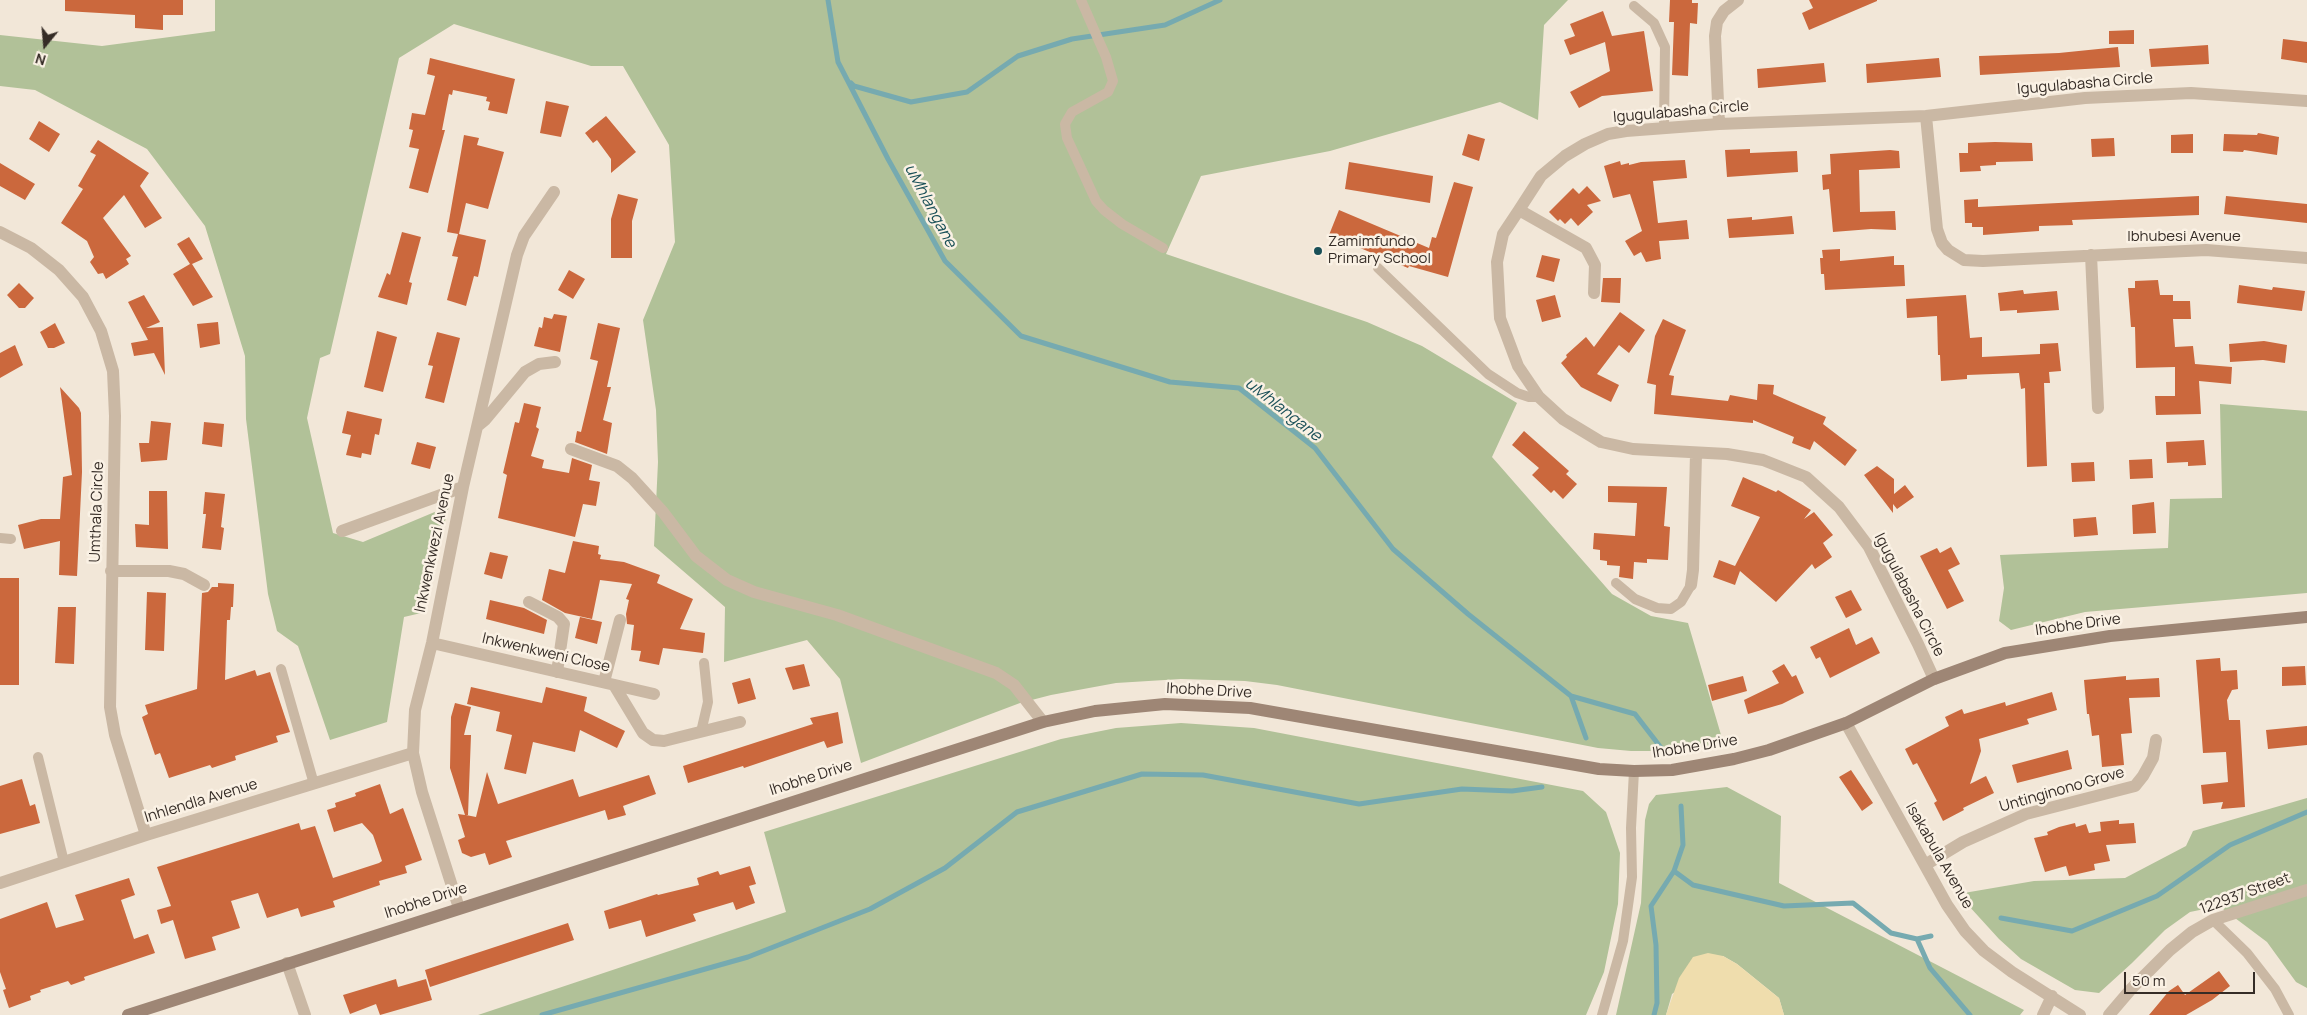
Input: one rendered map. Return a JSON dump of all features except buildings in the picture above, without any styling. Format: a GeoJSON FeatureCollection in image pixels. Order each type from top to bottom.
{"type":"FeatureCollection","features":[{"type":"Feature","properties":{"kind":"street"},"geometry":{"type":"LineString","coordinates":[[1719,124],[1717,22],[1724,11],[1738,0]]}},
{"type":"Feature","properties":{"kind":"street","name":"Igugulabasha Circle"},"geometry":{"type":"LineString","coordinates":[[1934,680],[1869,547],[1840,507],[1822,489],[1806,477],[1763,460],[1727,454],[1696,454],[1633,449],[1601,442],[1563,420],[1539,397],[1518,366],[1500,318],[1497,262],[1503,234],[1518,210],[1541,176],[1565,156],[1585,144],[1608,134],[1626,131],[1719,124],[1926,116],[2085,98],[2182,93],[2272,97],[2307,101]]}},
{"type":"Feature","properties":{"kind":"street","name":"Ibhubesi Avenue"},"geometry":{"type":"LineString","coordinates":[[1926,116],[1937,230],[1942,243],[1948,250],[1964,260],[1983,261],[2206,250],[2307,258]]}},
{"type":"Feature","properties":{"kind":"street","name":"Inkwenkwezi Avenue"},"geometry":{"type":"LineString","coordinates":[[460,908],[422,792],[413,753],[415,710],[432,643],[463,487],[479,425],[516,255],[524,236],[554,192]]}},
{"type":"Feature","properties":{"kind":"street"},"geometry":{"type":"LineString","coordinates":[[1518,210],[1588,251],[1594,260],[1596,270],[1594,293]]}},
{"type":"Feature","properties":{"kind":"street","name":"Umthala Circle"},"geometry":{"type":"LineString","coordinates":[[0,232],[31,248],[59,270],[83,298],[101,331],[112,371],[115,416],[110,707],[115,735],[146,835]]}},
{"type":"Feature","properties":{"kind":"street"},"geometry":{"type":"LineString","coordinates":[[2091,255],[2098,408]]}},
{"type":"Feature","properties":{"kind":"street"},"geometry":{"type":"LineString","coordinates":[[479,425],[525,372],[539,364],[555,362]]}},
{"type":"Feature","properties":{"kind":"street"},"geometry":{"type":"LineString","coordinates":[[571,449],[617,466],[663,512],[696,556],[736,586],[837,615],[996,673],[1014,685],[1043,722]]}},
{"type":"Feature","properties":{"kind":"street"},"geometry":{"type":"LineString","coordinates":[[1690,585],[1693,570],[1696,454]]}},
{"type":"Feature","properties":{"kind":"street"},"geometry":{"type":"LineString","coordinates":[[342,531],[463,487]]}},
{"type":"Feature","properties":{"kind":"street"},"geometry":{"type":"LineString","coordinates":[[111,571],[169,571],[187,575],[204,585]]}},
{"type":"Feature","properties":{"kind":"street"},"geometry":{"type":"LineString","coordinates":[[529,602],[558,616],[564,624],[557,672]]}},
{"type":"Feature","properties":{"kind":"street","name":"Ihobhe Drive"},"geometry":{"type":"LineString","coordinates":[[128,1015],[1043,722],[1095,711],[1165,704],[1250,708],[1571,765],[1634,772],[1672,770],[1734,759],[1769,750],[1846,723],[1934,680],[2004,653],[2046,645],[2130,634],[2307,617]]}},
{"type":"Feature","properties":{"kind":"street"},"geometry":{"type":"LineString","coordinates":[[620,620],[609,684],[647,737],[664,741],[740,722]]}},
{"type":"Feature","properties":{"kind":"street","name":"Inkwenkweni Close"},"geometry":{"type":"LineString","coordinates":[[432,643],[654,694]]}},
{"type":"Feature","properties":{"kind":"street","name":"Isakabula Avenue"},"geometry":{"type":"LineString","coordinates":[[1846,723],[1947,905],[1965,931],[1984,951],[2012,972],[2080,1015]]}},
{"type":"Feature","properties":{"kind":"street","name":"Untinginono Grove"},"geometry":{"type":"LineString","coordinates":[[1925,865],[1963,842],[2026,814],[2135,786],[2153,758],[2156,740]]}},
{"type":"Feature","properties":{"kind":"street","name":"Inhlendla Avenue"},"geometry":{"type":"LineString","coordinates":[[0,883],[146,835],[413,753]]}},
{"type":"Feature","properties":{"kind":"street","name":"122937 Street"},"geometry":{"type":"LineString","coordinates":[[2109,1015],[2132,988],[2170,950],[2192,932],[2213,920],[2307,890]]}},
{"type":"Feature","properties":{"kind":"street"},"geometry":{"type":"LineString","coordinates":[[287,963],[305,1015]]}},
{"type":"Feature","properties":{"kind":"street"},"geometry":{"type":"LineString","coordinates":[[2044,1015],[2052,996]]}},
{"type":"Feature","properties":{"kind":"lane"},"geometry":{"type":"LineString","coordinates":[[1082,0],[1106,57],[1113,81],[1111,88],[1105,94],[1072,112],[1067,118],[1065,132],[1096,201],[1122,224],[1164,248]]}},
{"type":"Feature","properties":{"kind":"lane"},"geometry":{"type":"LineString","coordinates":[[1634,6],[1654,23],[1665,47],[1664,127]]}},
{"type":"Feature","properties":{"kind":"lane"},"geometry":{"type":"LineString","coordinates":[[1378,268],[1488,374],[1517,393],[1529,397],[1539,397]]}},
{"type":"Feature","properties":{"kind":"lane"},"geometry":{"type":"LineString","coordinates":[[0,538],[11,538]]}},
{"type":"Feature","properties":{"kind":"lane"},"geometry":{"type":"LineString","coordinates":[[1616,583],[1635,599],[1658,608],[1671,609],[1681,602],[1690,585]]}},
{"type":"Feature","properties":{"kind":"lane"},"geometry":{"type":"LineString","coordinates":[[701,732],[708,702],[704,663]]}},
{"type":"Feature","properties":{"kind":"lane"},"geometry":{"type":"LineString","coordinates":[[282,669],[314,784]]}},
{"type":"Feature","properties":{"kind":"lane"},"geometry":{"type":"LineString","coordinates":[[38,757],[64,862]]}},
{"type":"Feature","properties":{"kind":"lane"},"geometry":{"type":"LineString","coordinates":[[1602,1015],[1623,941],[1632,877],[1631,828],[1634,772]]}},
{"type":"Feature","properties":{"kind":"lane"},"geometry":{"type":"LineString","coordinates":[[2213,920],[2247,953],[2275,989],[2289,1015]]}},
{"type":"Feature","properties":{"kind":"green space"},"geometry":{"type":"Polygon","coordinates":[[[215,0],[1568,0],[1544,25],[1538,120],[1500,102],[1330,151],[1201,176],[1166,254],[1367,322],[1422,346],[1517,403],[1492,457],[1612,594],[1651,616],[1688,623],[1724,745],[1671,751],[1631,751],[1598,748],[1277,685],[1245,681],[1181,679],[1116,683],[1051,695],[1020,703],[861,763],[840,679],[807,640],[724,662],[725,607],[654,546],[658,462],[656,410],[643,320],[675,242],[669,145],[623,66],[591,66],[454,24],[399,58],[330,354],[320,358],[307,418],[333,533],[363,542],[449,506],[421,613],[404,617],[387,722],[330,740],[298,646],[277,631],[268,594],[246,419],[245,356],[205,226],[147,149],[35,90],[0,86],[0,35],[102,46],[215,31],[215,0]]]}},
{"type":"Feature","properties":{"kind":"green space"},"geometry":{"type":"Polygon","coordinates":[[[2220,404],[2307,411],[2307,593],[2085,612],[2011,630],[1999,621],[2004,588],[2000,555],[2168,548],[2170,499],[2222,498],[2220,404]]]}},
{"type":"Feature","properties":{"kind":"green space"},"geometry":{"type":"Polygon","coordinates":[[[1181,723],[1254,728],[1583,791],[1606,812],[1620,853],[1618,904],[1604,972],[1586,1015],[478,1015],[786,912],[764,832],[1061,739],[1116,728],[1181,723]]]}},
{"type":"Feature","properties":{"kind":"green space"},"geometry":{"type":"Polygon","coordinates":[[[1727,787],[1781,816],[1779,883],[2024,1010],[2020,1015],[1784,1015],[1779,998],[1737,964],[1723,956],[1672,994],[1666,1015],[1616,1015],[1641,903],[1645,820],[1649,804],[1656,795],[1727,787]]]}},
{"type":"Feature","properties":{"kind":"green space"},"geometry":{"type":"Polygon","coordinates":[[[2307,798],[2307,988],[2296,982],[2267,942],[2219,906],[2190,912],[2165,930],[2099,993],[2075,990],[2021,959],[1999,939],[1958,894],[2034,881],[2125,878],[2186,846],[2193,831],[2307,798]]]}},
{"type":"Feature","properties":{"kind":"sand"},"geometry":{"type":"Polygon","coordinates":[[[1708,953],[1723,956],[1737,964],[1779,998],[1784,1015],[1666,1015],[1679,978],[1693,957],[1708,953]]]}},
{"type":"Feature","properties":{"kind":"waterway","name":"uMhlangane"},"geometry":{"type":"LineString","coordinates":[[828,0],[838,62],[888,159],[945,261],[1021,336],[1170,382],[1239,388],[1315,448],[1393,549],[1468,614],[1571,696],[1635,714],[1662,749]]}},
{"type":"Feature","properties":{"kind":"waterway"},"geometry":{"type":"LineString","coordinates":[[851,83],[854,86],[911,102],[967,92],[1018,56],[1072,39],[1165,25],[1220,0]]}},
{"type":"Feature","properties":{"kind":"waterway"},"geometry":{"type":"LineString","coordinates":[[1571,696],[1586,738]]}},
{"type":"Feature","properties":{"kind":"waterway"},"geometry":{"type":"LineString","coordinates":[[542,1015],[748,957],[870,909],[945,868],[1017,812],[1142,774],[1203,775],[1359,804],[1462,789],[1512,791],[1542,787]]}},
{"type":"Feature","properties":{"kind":"waterway","name":"uMhlangane"},"geometry":{"type":"LineString","coordinates":[[1654,1015],[1657,1003],[1656,945],[1651,906],[1674,871],[1683,845],[1681,806]]}},
{"type":"Feature","properties":{"kind":"waterway"},"geometry":{"type":"LineString","coordinates":[[2001,918],[2072,931],[2157,896],[2230,845],[2307,812]]}},
{"type":"Feature","properties":{"kind":"waterway"},"geometry":{"type":"LineString","coordinates":[[1674,871],[1693,885],[1784,906],[1853,903],[1891,933],[1917,939],[1931,936]]}},
{"type":"Feature","properties":{"kind":"waterway"},"geometry":{"type":"LineString","coordinates":[[1917,939],[1930,968],[1970,1015]]}},
{"type":"Feature","properties":{"kind":"place","name":"Zamimfundo Primary School"},"geometry":{"type":"Point","coordinates":[1318,251]}}]}
